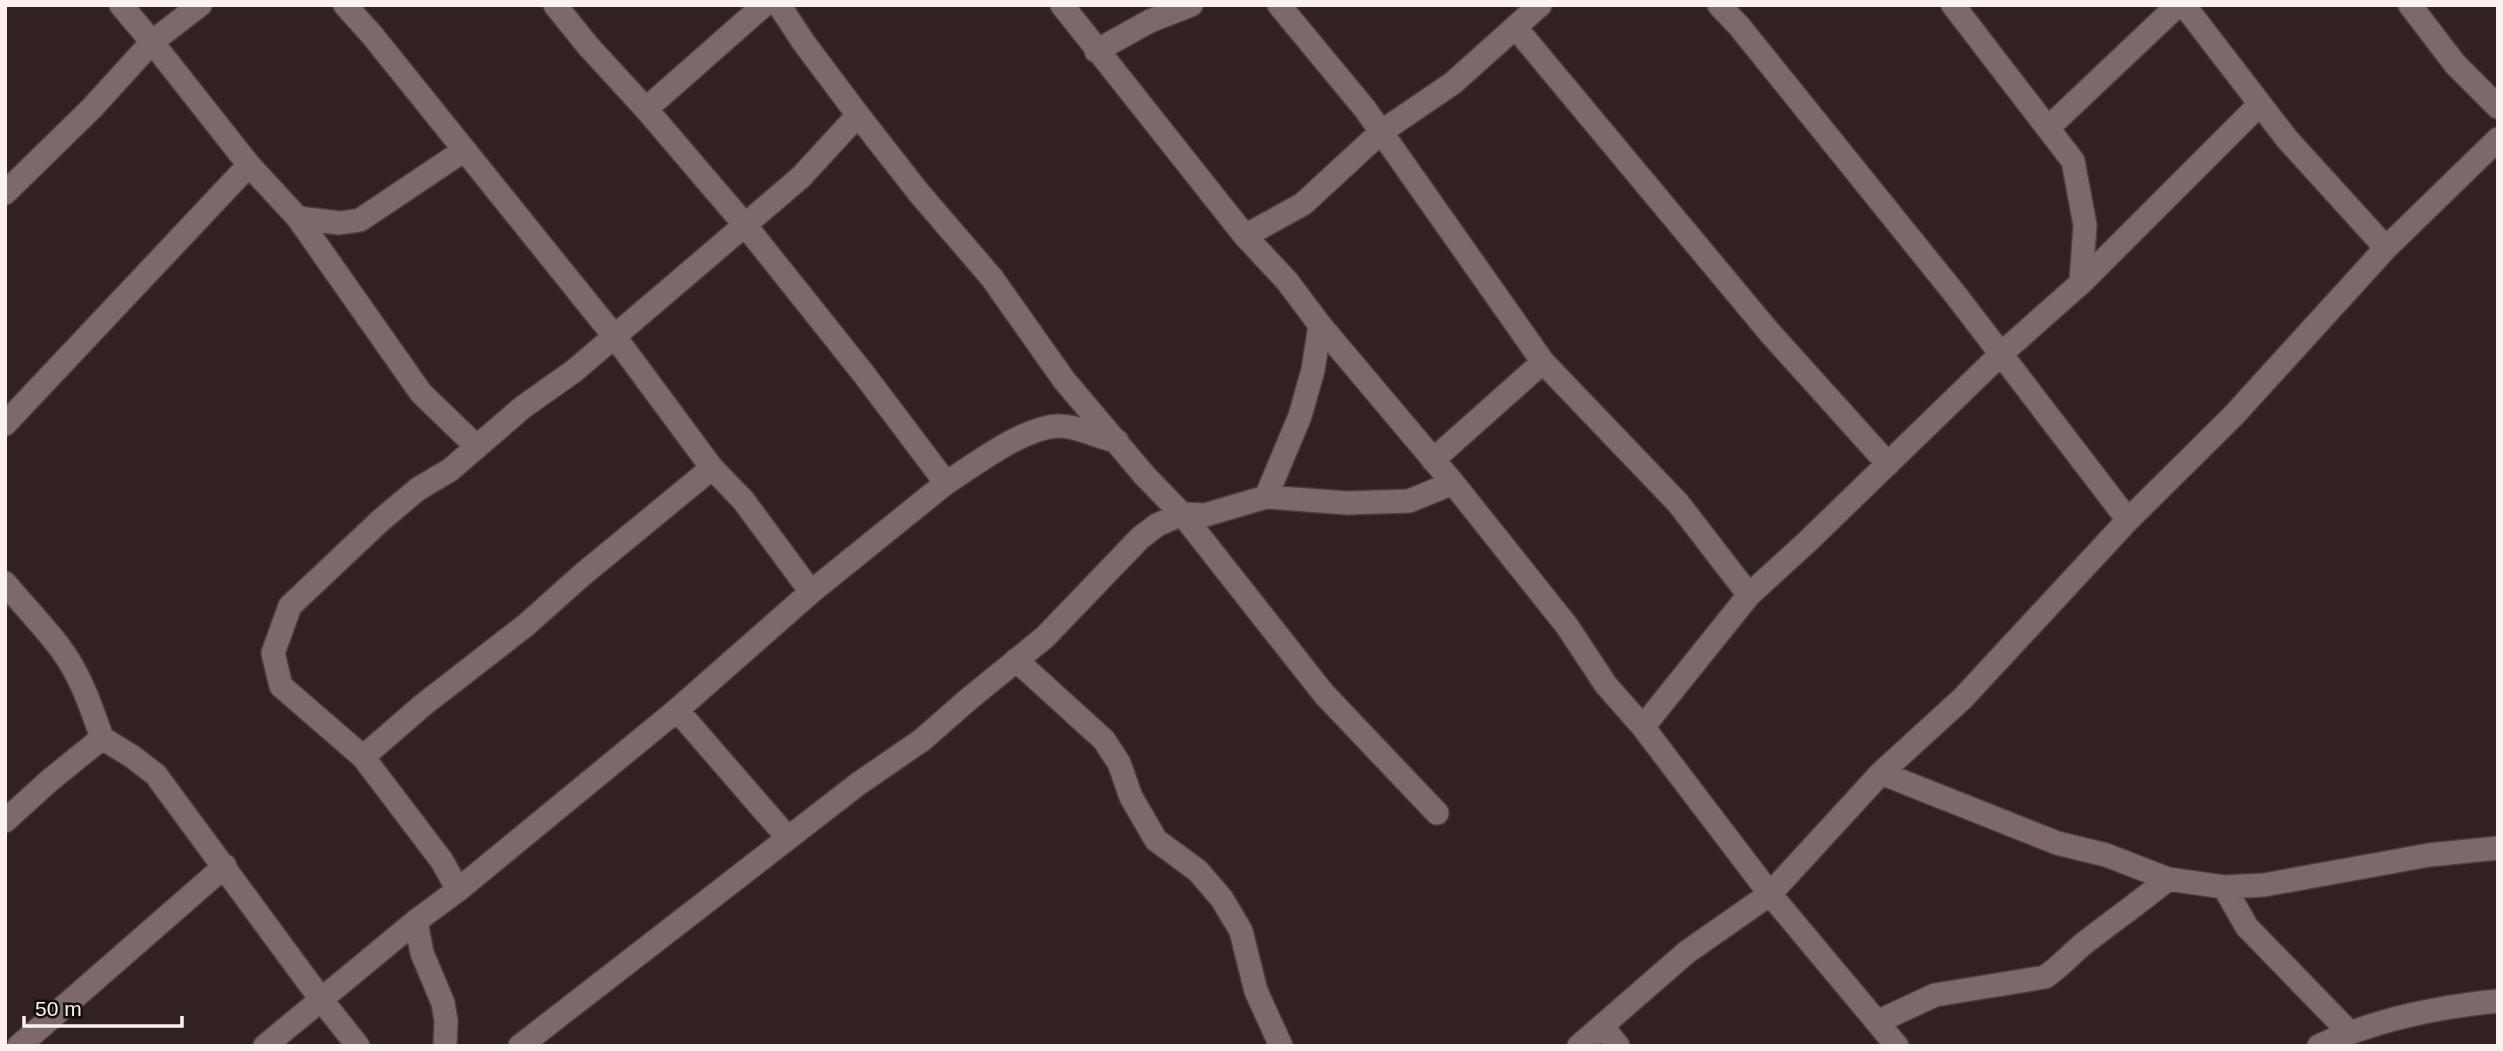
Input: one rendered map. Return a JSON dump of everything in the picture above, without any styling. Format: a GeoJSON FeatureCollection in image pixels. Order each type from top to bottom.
{"type":"FeatureCollection","features":[{"type":"Feature","properties":{"kind":"street"},"geometry":{"type":"LineString","coordinates":[[121,5],[249,165],[298,218],[421,393],[477,447]]}},
{"type":"Feature","properties":{"kind":"street"},"geometry":{"type":"LineString","coordinates":[[5,193],[92,108],[152,42],[200,5]]}},
{"type":"Feature","properties":{"kind":"street"},"geometry":{"type":"LineString","coordinates":[[345,5],[615,337],[712,468],[743,500],[811,592]]}},
{"type":"Feature","properties":{"kind":"street"},"geometry":{"type":"LineString","coordinates":[[555,5],[745,225],[863,373],[946,483]]}},
{"type":"Feature","properties":{"kind":"street"},"geometry":{"type":"LineString","coordinates":[[646,109],[764,5]]}},
{"type":"Feature","properties":{"kind":"street"},"geometry":{"type":"LineString","coordinates":[[779,5],[858,116],[992,278],[1064,380],[1145,476],[1182,514],[1324,694],[1437,813]]}},
{"type":"Feature","properties":{"kind":"street"},"geometry":{"type":"LineString","coordinates":[[1062,5],[1245,236],[1287,281],[1320,325],[1453,483],[1567,626],[1606,685],[1643,727],[1770,894],[1897,1046]]}},
{"type":"Feature","properties":{"kind":"street"},"geometry":{"type":"LineString","coordinates":[[1096,51],[1150,21],[1191,5]]}},
{"type":"Feature","properties":{"kind":"street"},"geometry":{"type":"LineString","coordinates":[[1279,5],[1365,109],[1543,362],[1678,503],[1749,595]]}},
{"type":"Feature","properties":{"kind":"street"},"geometry":{"type":"LineString","coordinates":[[1245,236],[1303,204],[1381,132],[1452,83],[1541,5]]}},
{"type":"Feature","properties":{"kind":"street"},"geometry":{"type":"LineString","coordinates":[[1719,5],[1955,294],[2128,520]]}},
{"type":"Feature","properties":{"kind":"street"},"geometry":{"type":"LineString","coordinates":[[1953,5],[2073,161],[2085,225],[2081,283]]}},
{"type":"Feature","properties":{"kind":"street"},"geometry":{"type":"LineString","coordinates":[[2048,128],[2178,5]]}},
{"type":"Feature","properties":{"kind":"street"},"geometry":{"type":"LineString","coordinates":[[2184,5],[2287,139],[2386,248]]}},
{"type":"Feature","properties":{"kind":"street"},"geometry":{"type":"LineString","coordinates":[[2410,5],[2455,64],[2498,107]]}},
{"type":"Feature","properties":{"kind":"street"},"geometry":{"type":"LineString","coordinates":[[1516,28],[1770,333],[1888,464]]}},
{"type":"Feature","properties":{"kind":"street"},"geometry":{"type":"LineString","coordinates":[[1643,727],[1749,595],[2001,354],[2081,283],[2260,104]]}},
{"type":"Feature","properties":{"kind":"street"},"geometry":{"type":"LineString","coordinates":[[457,890],[442,861],[363,757],[281,686],[273,653],[290,606],[418,489],[450,470],[523,407],[574,371],[802,177],[858,116]]}},
{"type":"Feature","properties":{"kind":"street"},"geometry":{"type":"LineString","coordinates":[[1578,1046],[1687,952],[1770,894],[1881,773],[1963,698],[2128,520],[2234,415],[2386,248],[2498,139]]}},
{"type":"Feature","properties":{"kind":"street"},"geometry":{"type":"LineString","coordinates":[[298,218],[340,223],[360,220],[463,151]]}},
{"type":"Feature","properties":{"kind":"street"},"geometry":{"type":"LineString","coordinates":[[5,424],[249,165]]}},
{"type":"Feature","properties":{"kind":"street"},"geometry":{"type":"LineString","coordinates":[[1266,497],[1300,416],[1313,370],[1320,325]]}},
{"type":"Feature","properties":{"kind":"street"},"geometry":{"type":"LineString","coordinates":[[1433,460],[1543,362]]}},
{"type":"Feature","properties":{"kind":"street"},"geometry":{"type":"LineString","coordinates":[[265,1046],[320,998],[677,710],[811,592],[946,483],[1013,439],[1057,425],[1117,441]]}},
{"type":"Feature","properties":{"kind":"street"},"geometry":{"type":"LineString","coordinates":[[363,757],[423,705],[526,625],[712,468]]}},
{"type":"Feature","properties":{"kind":"street"},"geometry":{"type":"LineString","coordinates":[[520,1046],[858,784],[922,740],[1045,637],[1140,538],[1157,525],[1182,514],[1205,514],[1266,497],[1347,503],[1409,501],[1453,483]]}},
{"type":"Feature","properties":{"kind":"street"},"geometry":{"type":"LineString","coordinates":[[5,583],[62,650],[85,690],[102,738],[134,757],[156,775],[320,998],[359,1046]]}},
{"type":"Feature","properties":{"kind":"street"},"geometry":{"type":"LineString","coordinates":[[1016,660],[1104,740],[1119,763],[1131,797],[1156,840],[1198,871],[1222,899],[1241,931],[1256,991],[1281,1046]]}},
{"type":"Feature","properties":{"kind":"street"},"geometry":{"type":"LineString","coordinates":[[677,710],[788,838]]}},
{"type":"Feature","properties":{"kind":"street"},"geometry":{"type":"LineString","coordinates":[[5,821],[102,738]]}},
{"type":"Feature","properties":{"kind":"street"},"geometry":{"type":"LineString","coordinates":[[1881,773],[2057,843],[2106,855],[2168,879],[2224,887],[2263,885],[2429,855],[2498,848]]}},
{"type":"Feature","properties":{"kind":"street"},"geometry":{"type":"LineString","coordinates":[[19,1046],[225,866]]}},
{"type":"Feature","properties":{"kind":"street"},"geometry":{"type":"LineString","coordinates":[[1877,1022],[1935,995],[2045,978],[2080,947],[2168,879]]}},
{"type":"Feature","properties":{"kind":"street"},"geometry":{"type":"LineString","coordinates":[[2224,887],[2247,927],[2348,1032]]}},
{"type":"Feature","properties":{"kind":"street"},"geometry":{"type":"LineString","coordinates":[[416,921],[422,953],[443,1003],[446,1021],[445,1046]]}},
{"type":"Feature","properties":{"kind":"street"},"geometry":{"type":"LineString","coordinates":[[2319,1046],[2348,1032],[2455,1006],[2498,1001]]}},
{"type":"Feature","properties":{"kind":"street"},"geometry":{"type":"LineString","coordinates":[[1603,1027],[1618,1046]]}}]}
